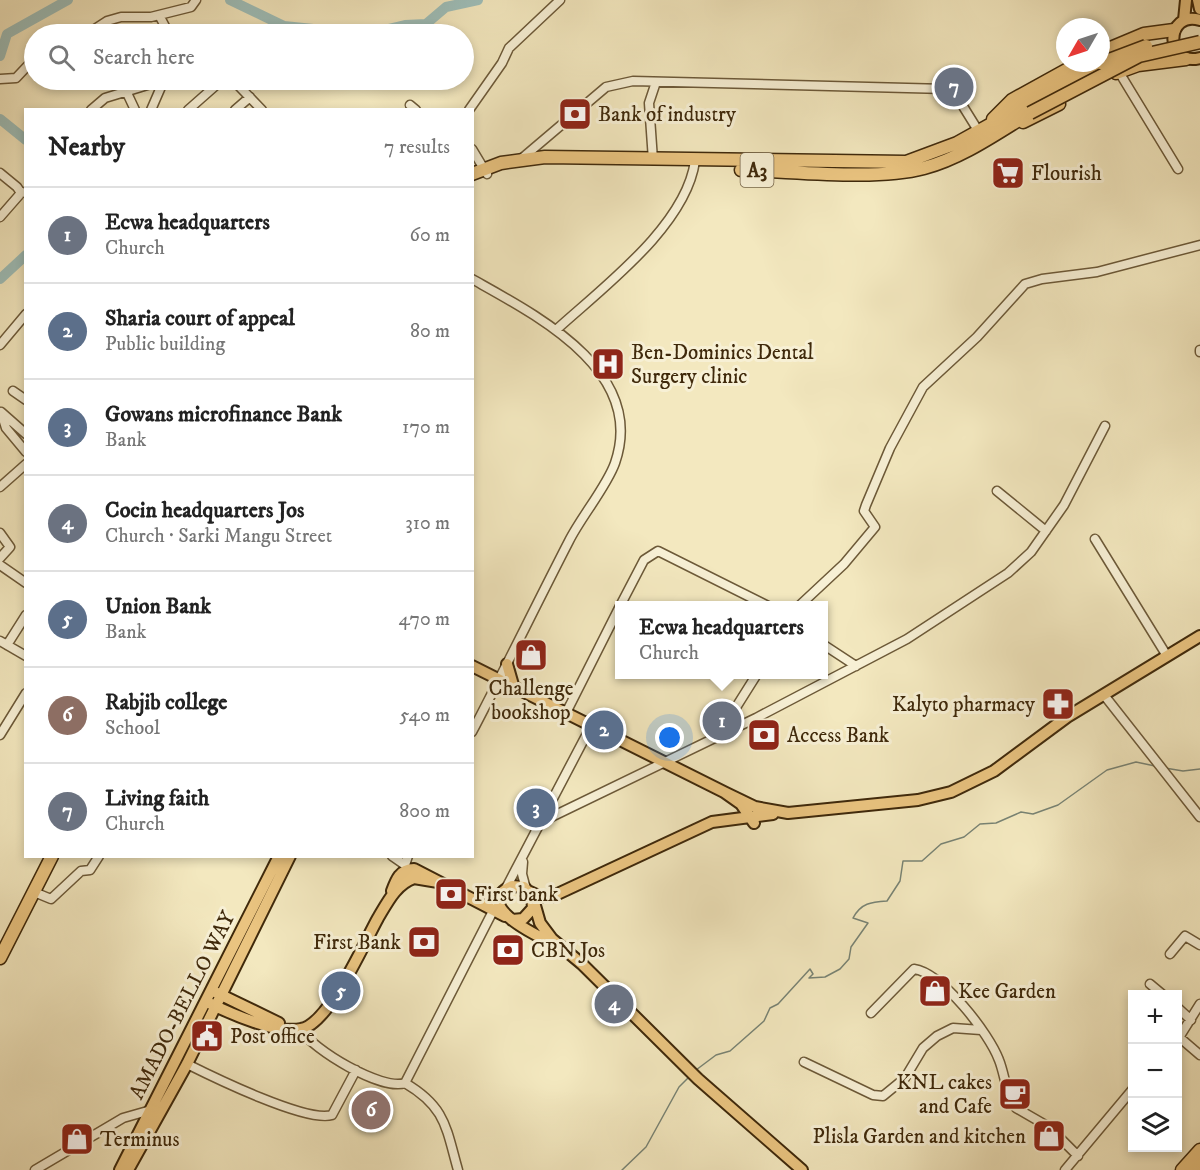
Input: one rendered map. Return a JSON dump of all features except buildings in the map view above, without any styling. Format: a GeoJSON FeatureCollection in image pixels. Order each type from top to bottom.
{"type":"FeatureCollection","features":[{"type":"Feature","properties":{"kind":"highway"},"geometry":{"type":"LineString","coordinates":[[1110,47],[1144,34],[1174,30]]}},
{"type":"Feature","properties":{"kind":"highway","name":"A3"},"geometry":{"type":"LineString","coordinates":[[1110,59],[1138,48],[1200,34]]}},
{"type":"Feature","properties":{"kind":"highway","name":"A3"},"geometry":{"type":"LineString","coordinates":[[481,173],[534,164],[695,165],[906,162],[943,150],[1138,56],[1200,42]]}},
{"type":"Feature","properties":{"kind":"highway"},"geometry":{"type":"LineString","coordinates":[[1010,124],[1038,116],[1119,72],[1151,63],[1186,59]]}},
{"type":"Feature","properties":{"kind":"highway"},"geometry":{"type":"LineString","coordinates":[[983,130],[1012,100],[1063,72]]}},
{"type":"Feature","properties":{"kind":"highway","name":"A3"},"geometry":{"type":"LineString","coordinates":[[481,173],[519,160],[564,157],[653,160],[695,165],[867,174],[914,171],[941,162],[1010,124],[1028,108],[1086,72]]}},
{"type":"Feature","properties":{"kind":"highway"},"geometry":{"type":"LineString","coordinates":[[0,945],[45,858]]}},
{"type":"Feature","properties":{"kind":"highway"},"geometry":{"type":"LineString","coordinates":[[0,958],[51,858]]}},
{"type":"Feature","properties":{"kind":"highway"},"geometry":{"type":"LineString","coordinates":[[1185,1170],[1200,1150]]}},
{"type":"Feature","properties":{"kind":"highway"},"geometry":{"type":"LineString","coordinates":[[1185,1170],[1200,1163]]}},
{"type":"Feature","properties":{"kind":"main road"},"geometry":{"type":"LineString","coordinates":[[1186,0],[1184,20],[1174,30],[1172,40],[1175,50],[1186,59],[1200,58]]}},
{"type":"Feature","properties":{"kind":"main road"},"geometry":{"type":"LineString","coordinates":[[1198,0],[1200,9]]}},
{"type":"Feature","properties":{"kind":"main road"},"geometry":{"type":"LineString","coordinates":[[1184,20],[1200,20]]}},
{"type":"Feature","properties":{"kind":"main road"},"geometry":{"type":"LineString","coordinates":[[503,893],[500,909],[508,918],[520,920],[565,892],[712,822],[751,820],[918,800],[966,787],[994,771],[1067,717],[1200,636]]}},
{"type":"Feature","properties":{"kind":"main road"},"geometry":{"type":"LineString","coordinates":[[507,664],[513,685]]}},
{"type":"Feature","properties":{"kind":"main road"},"geometry":{"type":"LineString","coordinates":[[474,667],[755,807],[802,813]]}},
{"type":"Feature","properties":{"kind":"main road"},"geometry":{"type":"LineString","coordinates":[[724,792],[741,804],[751,820]]}},
{"type":"Feature","properties":{"kind":"main road"},"geometry":{"type":"LineString","coordinates":[[751,820],[788,813]]}},
{"type":"Feature","properties":{"kind":"main road","name":"AMADO-BELLO WAY"},"geometry":{"type":"LineString","coordinates":[[120,1170],[213,998],[278,858]]}},
{"type":"Feature","properties":{"kind":"main road","name":"AMADO-BELLO WAY"},"geometry":{"type":"LineString","coordinates":[[128,1170],[187,1064],[202,1033],[213,998],[231,974],[289,858]]}},
{"type":"Feature","properties":{"kind":"main road"},"geometry":{"type":"LineString","coordinates":[[213,998],[297,1029],[313,1024],[323,1014],[386,905],[397,878],[408,868],[419,871],[562,948]]}},
{"type":"Feature","properties":{"kind":"main road"},"geometry":{"type":"LineString","coordinates":[[472,899],[487,900],[518,886],[546,897],[565,892]]}},
{"type":"Feature","properties":{"kind":"main road"},"geometry":{"type":"LineString","coordinates":[[527,890],[533,910],[545,931],[582,964],[698,1079],[802,1170]]}},
{"type":"Feature","properties":{"kind":"main road"},"geometry":{"type":"LineString","coordinates":[[231,974],[232,994],[238,1009]]}},
{"type":"Feature","properties":{"kind":"main road"},"geometry":{"type":"LineString","coordinates":[[202,1033],[213,1018],[238,1009]]}},
{"type":"Feature","properties":{"kind":"street"},"geometry":{"type":"LineString","coordinates":[[102,24],[121,17],[129,19],[159,15],[191,7],[196,0]]}},
{"type":"Feature","properties":{"kind":"street"},"geometry":{"type":"LineString","coordinates":[[470,108],[502,63],[509,48],[560,0]]}},
{"type":"Feature","properties":{"kind":"street"},"geometry":{"type":"LineString","coordinates":[[159,15],[164,24]]}},
{"type":"Feature","properties":{"kind":"street"},"geometry":{"type":"LineString","coordinates":[[0,79],[16,78],[24,70]]}},
{"type":"Feature","properties":{"kind":"street"},"geometry":{"type":"LineString","coordinates":[[1119,72],[1178,169]]}},
{"type":"Feature","properties":{"kind":"street"},"geometry":{"type":"LineString","coordinates":[[519,160],[606,87],[626,81],[946,89],[983,130]]}},
{"type":"Feature","properties":{"kind":"street"},"geometry":{"type":"LineString","coordinates":[[653,160],[649,103],[656,82]]}},
{"type":"Feature","properties":{"kind":"street"},"geometry":{"type":"LineString","coordinates":[[93,108],[105,98],[133,90]]}},
{"type":"Feature","properties":{"kind":"street"},"geometry":{"type":"LineString","coordinates":[[152,108],[159,90]]}},
{"type":"Feature","properties":{"kind":"street"},"geometry":{"type":"LineString","coordinates":[[190,108],[211,90]]}},
{"type":"Feature","properties":{"kind":"street"},"geometry":{"type":"LineString","coordinates":[[242,90],[260,108]]}},
{"type":"Feature","properties":{"kind":"street"},"geometry":{"type":"LineString","coordinates":[[126,92],[134,108]]}},
{"type":"Feature","properties":{"kind":"street"},"geometry":{"type":"LineString","coordinates":[[237,108],[249,97]]}},
{"type":"Feature","properties":{"kind":"street"},"geometry":{"type":"LineString","coordinates":[[474,154],[481,173]]}},
{"type":"Feature","properties":{"kind":"street"},"geometry":{"type":"LineString","coordinates":[[556,330],[652,241],[679,201],[695,165]]}},
{"type":"Feature","properties":{"kind":"street"},"geometry":{"type":"LineString","coordinates":[[0,173],[23,193],[1,214]]}},
{"type":"Feature","properties":{"kind":"street"},"geometry":{"type":"LineString","coordinates":[[804,601],[844,564],[875,527],[864,511],[891,448],[923,387],[977,337],[1025,284],[1042,279],[1097,272],[1200,245]]}},
{"type":"Feature","properties":{"kind":"street"},"geometry":{"type":"LineString","coordinates":[[474,280],[556,330],[588,357],[607,385],[619,422],[618,450],[612,470],[579,522],[474,728]]}},
{"type":"Feature","properties":{"kind":"street"},"geometry":{"type":"LineString","coordinates":[[0,345],[24,316]]}},
{"type":"Feature","properties":{"kind":"street"},"geometry":{"type":"LineString","coordinates":[[14,391],[24,398]]}},
{"type":"Feature","properties":{"kind":"street"},"geometry":{"type":"LineString","coordinates":[[1,412],[24,432]]}},
{"type":"Feature","properties":{"kind":"street"},"geometry":{"type":"LineString","coordinates":[[1,412],[6,428],[24,450]]}},
{"type":"Feature","properties":{"kind":"street"},"geometry":{"type":"LineString","coordinates":[[541,822],[718,737],[856,666],[936,622],[1008,573],[1031,552],[1064,505],[1105,426]]}},
{"type":"Feature","properties":{"kind":"street"},"geometry":{"type":"LineString","coordinates":[[0,487],[24,466]]}},
{"type":"Feature","properties":{"kind":"street"},"geometry":{"type":"LineString","coordinates":[[996,491],[1046,531]]}},
{"type":"Feature","properties":{"kind":"street"},"geometry":{"type":"LineString","coordinates":[[0,533],[10,546],[0,558]]}},
{"type":"Feature","properties":{"kind":"street"},"geometry":{"type":"LineString","coordinates":[[1095,539],[1167,656]]}},
{"type":"Feature","properties":{"kind":"street"},"geometry":{"type":"LineString","coordinates":[[623,601],[644,560],[658,551],[758,601]]}},
{"type":"Feature","properties":{"kind":"street"},"geometry":{"type":"LineString","coordinates":[[0,565],[24,582]]}},
{"type":"Feature","properties":{"kind":"street"},"geometry":{"type":"LineString","coordinates":[[566,713],[615,616]]}},
{"type":"Feature","properties":{"kind":"street"},"geometry":{"type":"LineString","coordinates":[[24,618],[4,643],[24,656]]}},
{"type":"Feature","properties":{"kind":"street"},"geometry":{"type":"LineString","coordinates":[[828,648],[856,666]]}},
{"type":"Feature","properties":{"kind":"street"},"geometry":{"type":"LineString","coordinates":[[718,737],[754,679]]}},
{"type":"Feature","properties":{"kind":"street"},"geometry":{"type":"LineString","coordinates":[[1104,695],[1200,817]]}},
{"type":"Feature","properties":{"kind":"street"},"geometry":{"type":"LineString","coordinates":[[0,735],[24,696]]}},
{"type":"Feature","properties":{"kind":"street"},"geometry":{"type":"LineString","coordinates":[[405,1083],[503,893],[524,859],[591,726]]}},
{"type":"Feature","properties":{"kind":"street"},"geometry":{"type":"LineString","coordinates":[[34,892],[51,899],[81,871],[90,870],[98,858]]}},
{"type":"Feature","properties":{"kind":"street"},"geometry":{"type":"LineString","coordinates":[[395,858],[408,868]]}},
{"type":"Feature","properties":{"kind":"street"},"geometry":{"type":"LineString","coordinates":[[524,859],[522,874],[527,890]]}},
{"type":"Feature","properties":{"kind":"street"},"geometry":{"type":"LineString","coordinates":[[1170,954],[1185,936],[1200,945]]}},
{"type":"Feature","properties":{"kind":"street"},"geometry":{"type":"LineString","coordinates":[[871,1013],[914,969],[925,971],[942,984],[981,1030],[999,1059],[1016,1108],[1049,1127],[1078,1156]]}},
{"type":"Feature","properties":{"kind":"street"},"geometry":{"type":"LineString","coordinates":[[1150,984],[1157,990]]}},
{"type":"Feature","properties":{"kind":"street"},"geometry":{"type":"LineString","coordinates":[[1182,1032],[1200,1004]]}},
{"type":"Feature","properties":{"kind":"street"},"geometry":{"type":"LineString","coordinates":[[1182,1012],[1191,1020]]}},
{"type":"Feature","properties":{"kind":"street"},"geometry":{"type":"LineString","coordinates":[[804,1062],[873,1095],[883,1096],[905,1078],[923,1048],[937,1036],[953,1028],[981,1030]]}},
{"type":"Feature","properties":{"kind":"street"},"geometry":{"type":"LineString","coordinates":[[297,1029],[321,1052],[356,1070],[390,1083],[405,1083],[437,1107],[446,1128],[458,1170]]}},
{"type":"Feature","properties":{"kind":"street"},"geometry":{"type":"LineString","coordinates":[[1182,1041],[1200,1055]]}},
{"type":"Feature","properties":{"kind":"street"},"geometry":{"type":"LineString","coordinates":[[187,1064],[240,1089],[318,1117],[332,1115],[356,1070]]}},
{"type":"Feature","properties":{"kind":"street"},"geometry":{"type":"LineString","coordinates":[[1065,1170],[1128,1095]]}},
{"type":"Feature","properties":{"kind":"street"},"geometry":{"type":"LineString","coordinates":[[35,1170],[123,1118],[151,1110]]}},
{"type":"Feature","properties":{"kind":"waterway"},"geometry":{"type":"LineString","coordinates":[[25,24],[68,0]]}},
{"type":"Feature","properties":{"kind":"waterway"},"geometry":{"type":"LineString","coordinates":[[230,0],[280,24]]}},
{"type":"Feature","properties":{"kind":"waterway"},"geometry":{"type":"LineString","coordinates":[[426,24],[446,7],[478,0]]}},
{"type":"Feature","properties":{"kind":"waterway"},"geometry":{"type":"LineString","coordinates":[[0,56],[7,34],[24,25]]}},
{"type":"Feature","properties":{"kind":"waterway"},"geometry":{"type":"LineString","coordinates":[[0,119],[24,138]]}},
{"type":"Feature","properties":{"kind":"waterway"},"geometry":{"type":"LineString","coordinates":[[0,279],[24,257]]}},
{"type":"Feature","properties":{"kind":"waterway"},"geometry":{"type":"LineString","coordinates":[[696,1070],[716,1055],[730,1051],[764,1021],[770,1008],[778,1004],[810,969],[813,974],[809,978],[825,977],[840,969],[849,959],[851,947],[868,923],[853,918],[859,909],[867,904],[887,901],[900,881],[903,861],[922,861],[941,844],[964,837],[980,824],[996,823],[1021,812],[1033,814],[1058,805],[1107,770],[1136,762],[1155,766]]}},
{"type":"Feature","properties":{"kind":"waterway"},"geometry":{"type":"LineString","coordinates":[[1165,768],[1183,771],[1200,769]]}},
{"type":"Feature","properties":{"kind":"waterway"},"geometry":{"type":"LineString","coordinates":[[622,1170],[646,1147],[679,1087],[688,1078]]}},
{"type":"Feature","properties":{"kind":"place","name":"Living faith"},"geometry":{"type":"Point","coordinates":[954,87]}},
{"type":"Feature","properties":{"kind":"place","name":"Bank of industry"},"geometry":{"type":"Point","coordinates":[575,114]}},
{"type":"Feature","properties":{"kind":"place","name":"Flourish"},"geometry":{"type":"Point","coordinates":[1008,173]}},
{"type":"Feature","properties":{"kind":"place","name":"Ben-Dominics Dental Surgery clinic"},"geometry":{"type":"Point","coordinates":[608,364]}},
{"type":"Feature","properties":{"kind":"place","name":"Challenge bookshop"},"geometry":{"type":"Point","coordinates":[531,655]}},
{"type":"Feature","properties":{"kind":"place","name":"Kalyto pharmacy"},"geometry":{"type":"Point","coordinates":[1058,704]}},
{"type":"Feature","properties":{"kind":"place","name":"Ecwa headquarters"},"geometry":{"type":"Point","coordinates":[722,721]}},
{"type":"Feature","properties":{"kind":"place","name":"Sharia court of appeal"},"geometry":{"type":"Point","coordinates":[604,730]}},
{"type":"Feature","properties":{"kind":"place","name":"Access Bank"},"geometry":{"type":"Point","coordinates":[764,735]}},
{"type":"Feature","properties":{"kind":"place","name":"Gowans microfinance Bank"},"geometry":{"type":"Point","coordinates":[536,808]}},
{"type":"Feature","properties":{"kind":"place","name":"First bank"},"geometry":{"type":"Point","coordinates":[451,894]}},
{"type":"Feature","properties":{"kind":"place","name":"First Bank"},"geometry":{"type":"Point","coordinates":[424,942]}},
{"type":"Feature","properties":{"kind":"place","name":"CBN Jos"},"geometry":{"type":"Point","coordinates":[508,950]}},
{"type":"Feature","properties":{"kind":"place","name":"Union Bank"},"geometry":{"type":"Point","coordinates":[341,991]}},
{"type":"Feature","properties":{"kind":"place","name":"Kee Garden"},"geometry":{"type":"Point","coordinates":[935,991]}},
{"type":"Feature","properties":{"kind":"place","name":"Cocin headquarters Jos"},"geometry":{"type":"Point","coordinates":[614,1004]}},
{"type":"Feature","properties":{"kind":"place","name":"Post office"},"geometry":{"type":"Point","coordinates":[207,1036]}},
{"type":"Feature","properties":{"kind":"place","name":"KNL cakes and Cafe"},"geometry":{"type":"Point","coordinates":[1015,1094]}},
{"type":"Feature","properties":{"kind":"place","name":"Rabjib college"},"geometry":{"type":"Point","coordinates":[371,1110]}},
{"type":"Feature","properties":{"kind":"place","name":"Plisla Garden and kitchen"},"geometry":{"type":"Point","coordinates":[1049,1136]}},
{"type":"Feature","properties":{"kind":"place","name":"Terminus"},"geometry":{"type":"Point","coordinates":[77,1139]}}]}
